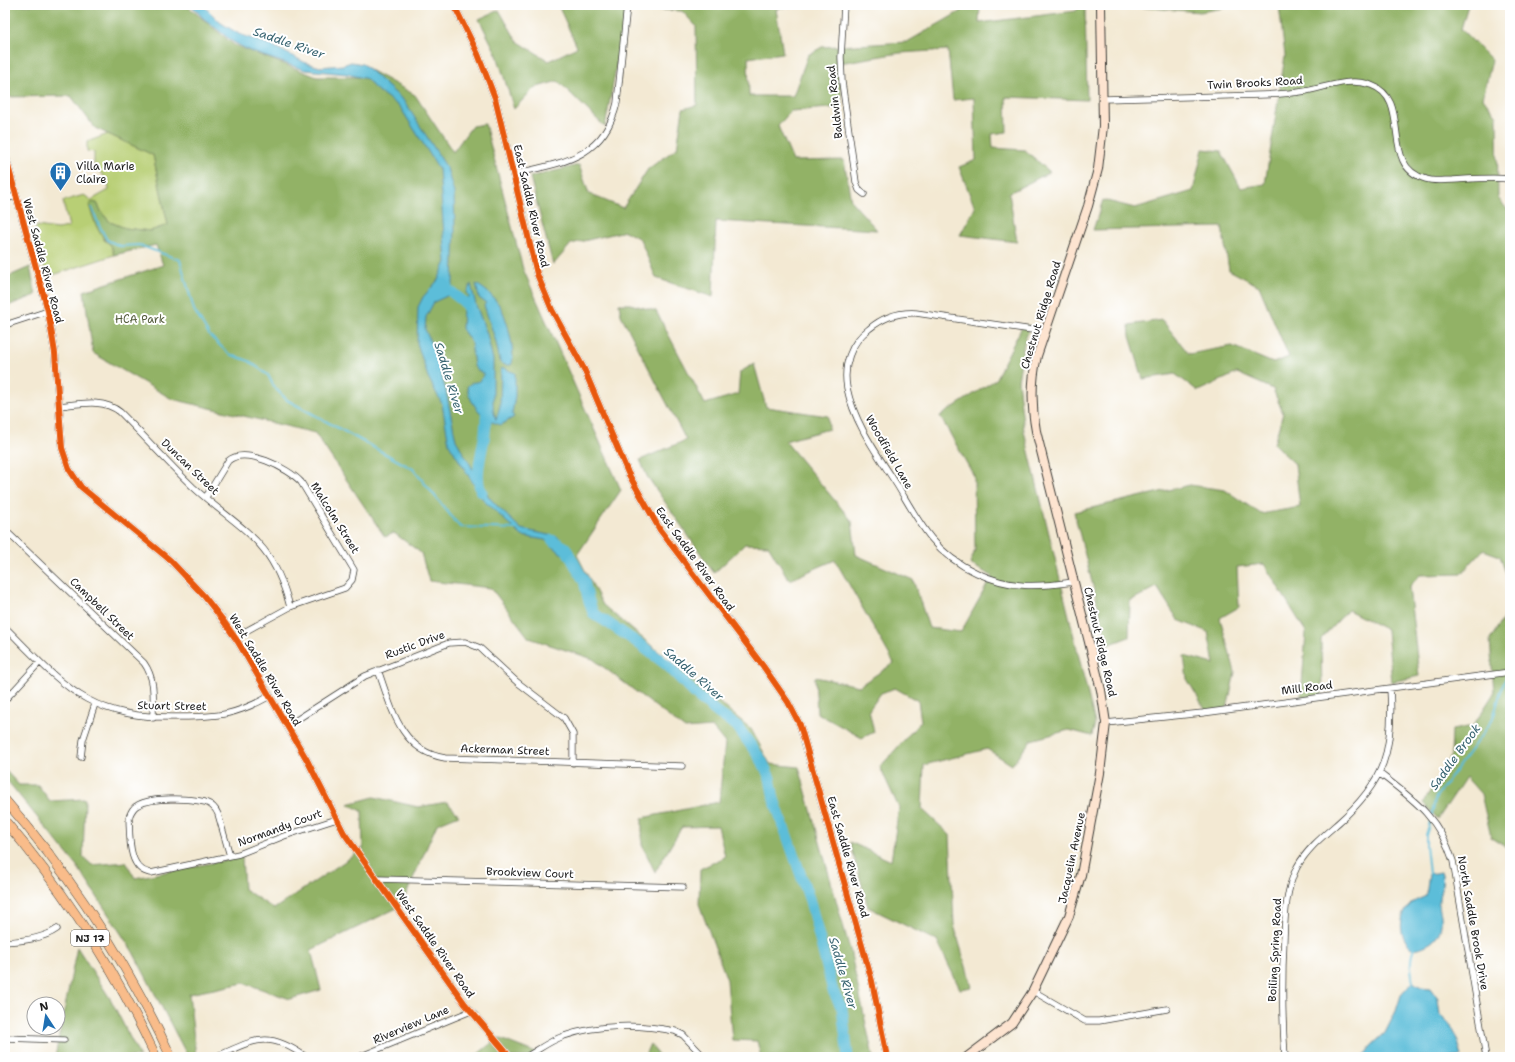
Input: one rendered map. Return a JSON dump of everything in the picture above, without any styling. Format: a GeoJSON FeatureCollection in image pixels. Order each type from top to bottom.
{"type":"FeatureCollection","features":[{"type":"Feature","properties":{"kind":"highway","name":"NJ 17"},"geometry":{"type":"LineString","coordinates":[[5,800],[55,862],[95,920],[132,980],[171,1057]]}},
{"type":"Feature","properties":{"kind":"highway","name":"NJ 17"},"geometry":{"type":"LineString","coordinates":[[5,822],[39,864],[80,921],[117,982],[156,1057]]}},
{"type":"Feature","properties":{"kind":"main road","name":"Chestnut Ridge Road"},"geometry":{"type":"LineString","coordinates":[[1101,5],[1104,99],[1101,147],[1093,190],[1034,371],[1032,393],[1033,416],[1101,690],[1106,723]]}},
{"type":"Feature","properties":{"kind":"main road","name":"Jacquelin Avenue"},"geometry":{"type":"LineString","coordinates":[[967,1057],[1012,1023],[1033,991],[1069,916],[1074,903],[1086,850],[1098,787],[1106,723]]}},
{"type":"Feature","properties":{"kind":"street","name":"East Saddle River Road"},"geometry":{"type":"LineString","coordinates":[[454,5],[487,76],[501,121],[531,255],[544,292],[584,369],[636,491],[665,537],[780,690],[800,725],[872,981],[886,1057]]}},
{"type":"Feature","properties":{"kind":"street"},"geometry":{"type":"LineString","coordinates":[[513,174],[565,162],[578,157],[598,142],[606,132],[617,103],[628,5]]}},
{"type":"Feature","properties":{"kind":"street","name":"Baldwin Road"},"geometry":{"type":"LineString","coordinates":[[844,5],[841,57],[844,103],[856,182],[858,190],[864,194]]}},
{"type":"Feature","properties":{"kind":"street","name":"Twin Brooks Road"},"geometry":{"type":"LineString","coordinates":[[1104,99],[1275,95],[1309,90],[1345,82],[1363,82],[1379,88],[1389,99],[1394,113],[1401,158],[1405,165],[1417,176],[1430,180],[1510,179]]}},
{"type":"Feature","properties":{"kind":"street","name":"West Saddle River Road"},"geometry":{"type":"LineString","coordinates":[[5,156],[48,310],[55,353],[65,458],[74,478],[80,487],[170,560],[204,596],[235,637],[287,726],[344,833],[471,1011],[510,1057]]}},
{"type":"Feature","properties":{"kind":"street"},"geometry":{"type":"LineString","coordinates":[[5,199],[16,196]]}},
{"type":"Feature","properties":{"kind":"street"},"geometry":{"type":"LineString","coordinates":[[5,325],[48,310]]}},
{"type":"Feature","properties":{"kind":"street","name":"Woodfield Lane"},"geometry":{"type":"LineString","coordinates":[[1046,332],[916,312],[906,312],[873,326],[858,339],[849,356],[846,368],[847,387],[855,411],[865,433],[923,528],[944,551],[970,570],[1003,583],[1038,587],[1074,582]]}},
{"type":"Feature","properties":{"kind":"street","name":"Duncan Street"},"geometry":{"type":"LineString","coordinates":[[59,406],[98,403],[111,406],[120,412],[206,497],[250,533],[261,545],[276,568],[290,607]]}},
{"type":"Feature","properties":{"kind":"street","name":"Malcolm Street"},"geometry":{"type":"LineString","coordinates":[[206,497],[228,461],[237,455],[242,455],[282,467],[300,482],[352,565],[354,576],[345,588],[290,607],[235,637]]}},
{"type":"Feature","properties":{"kind":"street","name":"Campbell Street"},"geometry":{"type":"LineString","coordinates":[[5,530],[144,663],[149,671],[154,686],[153,718]]}},
{"type":"Feature","properties":{"kind":"street","name":"Stuart Street"},"geometry":{"type":"LineString","coordinates":[[5,627],[40,662],[73,691],[95,704],[130,715],[153,718],[224,715],[251,707],[270,696]]}},
{"type":"Feature","properties":{"kind":"street","name":"Rustic Drive"},"geometry":{"type":"LineString","coordinates":[[287,726],[351,683],[378,670],[449,643],[457,642],[472,644],[480,648],[517,682],[564,718],[569,726],[573,738],[573,763]]}},
{"type":"Feature","properties":{"kind":"street"},"geometry":{"type":"LineString","coordinates":[[5,700],[40,662]]}},
{"type":"Feature","properties":{"kind":"street","name":"Ackerman Street"},"geometry":{"type":"LineString","coordinates":[[378,670],[398,724],[408,739],[423,751],[445,758],[682,766]]}},
{"type":"Feature","properties":{"kind":"street","name":"Mill Road"},"geometry":{"type":"LineString","coordinates":[[1106,723],[1203,713],[1510,672]]}},
{"type":"Feature","properties":{"kind":"street","name":"Boiling Spring Road"},"geometry":{"type":"LineString","coordinates":[[1284,1057],[1282,1020],[1283,961],[1286,903],[1292,878],[1309,850],[1357,807],[1379,773],[1391,734],[1390,688]]}},
{"type":"Feature","properties":{"kind":"street"},"geometry":{"type":"LineString","coordinates":[[81,757],[83,740],[95,704]]}},
{"type":"Feature","properties":{"kind":"street","name":"North Saddle Brook Drive"},"geometry":{"type":"LineString","coordinates":[[1379,773],[1427,813],[1439,828],[1448,847],[1452,861],[1486,1057]]}},
{"type":"Feature","properties":{"kind":"street","name":"Normandy Court"},"geometry":{"type":"LineString","coordinates":[[230,856],[216,809],[205,802],[180,800],[149,801],[137,805],[129,817],[134,862],[137,867],[145,872],[151,873],[230,856],[337,819]]}},
{"type":"Feature","properties":{"kind":"street","name":"Brookview Court"},"geometry":{"type":"LineString","coordinates":[[377,879],[683,887]]}},
{"type":"Feature","properties":{"kind":"street"},"geometry":{"type":"LineString","coordinates":[[5,942],[39,937],[50,934],[57,929]]}},
{"type":"Feature","properties":{"kind":"street"},"geometry":{"type":"LineString","coordinates":[[1033,991],[1085,1021],[1099,1021],[1167,1009]]}},
{"type":"Feature","properties":{"kind":"street","name":"Riverview Lane"},"geometry":{"type":"LineString","coordinates":[[359,1057],[471,1011]]}},
{"type":"Feature","properties":{"kind":"street"},"geometry":{"type":"LineString","coordinates":[[526,1057],[563,1036],[600,1028],[621,1026],[675,1031],[683,1035],[704,1057]]}},
{"type":"Feature","properties":{"kind":"street"},"geometry":{"type":"LineString","coordinates":[[5,1038],[64,1040]]}},
{"type":"Feature","properties":{"kind":"street"},"geometry":{"type":"LineString","coordinates":[[215,1057],[250,1042],[268,1039],[283,1042],[306,1057]]}},
{"type":"Feature","properties":{"kind":"green space","name":"HCA Park"},"geometry":{"type":"Polygon","coordinates":[[[5,5],[186,5],[234,45],[317,77],[368,77],[368,69],[415,95],[453,152],[472,126],[485,124],[523,269],[621,490],[577,555],[603,605],[751,729],[770,764],[799,767],[850,950],[873,1057],[761,1057],[757,1041],[732,1040],[727,980],[699,904],[700,869],[725,857],[718,826],[682,827],[655,872],[642,845],[642,818],[719,802],[725,743],[712,727],[685,729],[593,659],[529,638],[491,588],[429,581],[421,553],[394,533],[385,537],[315,433],[172,399],[93,353],[84,291],[163,265],[156,245],[114,255],[111,245],[103,237],[97,227],[89,205],[92,202],[97,203],[102,213],[110,222],[125,228],[150,231],[168,225],[153,155],[95,128],[71,96],[5,97],[5,5]]]}},
{"type":"Feature","properties":{"kind":"green space"},"geometry":{"type":"Polygon","coordinates":[[[558,5],[802,5],[776,9],[783,53],[748,58],[749,96],[793,96],[808,55],[822,47],[907,42],[961,11],[960,5],[980,5],[979,23],[1076,11],[1081,5],[1085,5],[1087,100],[1006,97],[1007,132],[992,134],[993,148],[1025,150],[1050,172],[1009,193],[1017,242],[960,235],[975,208],[959,167],[976,160],[974,98],[953,100],[948,50],[900,53],[839,63],[842,107],[791,111],[778,126],[793,161],[844,160],[851,201],[877,230],[716,221],[713,297],[656,278],[640,239],[625,231],[571,244],[553,265],[530,177],[579,165],[589,194],[623,208],[648,169],[677,148],[683,109],[697,105],[696,26],[682,11],[627,8],[605,127],[558,81],[534,88],[514,109],[497,55],[479,19],[499,10],[517,41],[549,61],[577,47],[558,5]]]}},
{"type":"Feature","properties":{"kind":"green space"},"geometry":{"type":"Polygon","coordinates":[[[1114,5],[1242,5],[1200,12],[1114,5]]]}},
{"type":"Feature","properties":{"kind":"green space"},"geometry":{"type":"Polygon","coordinates":[[[1279,5],[1468,5],[1461,29],[1492,60],[1483,98],[1497,116],[1498,198],[1510,213],[1510,586],[1500,556],[1483,550],[1461,574],[1420,575],[1409,587],[1419,676],[1392,682],[1387,630],[1348,610],[1321,639],[1322,695],[1301,698],[1306,632],[1264,564],[1237,567],[1239,607],[1220,618],[1235,672],[1227,709],[1206,711],[1187,679],[1184,656],[1214,664],[1208,632],[1178,620],[1157,587],[1130,601],[1129,637],[1108,645],[1074,512],[1190,485],[1225,490],[1261,514],[1300,507],[1295,464],[1274,444],[1283,413],[1273,389],[1237,373],[1198,391],[1175,374],[1143,379],[1130,336],[1129,325],[1162,320],[1189,354],[1232,346],[1273,363],[1289,357],[1259,286],[1229,270],[1222,227],[1093,230],[1103,200],[1135,208],[1193,191],[1203,149],[1221,151],[1241,188],[1265,184],[1285,56],[1279,5]]]}},
{"type":"Feature","properties":{"kind":"green space"},"geometry":{"type":"Polygon","coordinates":[[[108,134],[153,155],[168,225],[150,231],[125,228],[110,222],[102,213],[97,203],[104,240],[111,245],[114,255],[47,277],[34,233],[37,226],[57,229],[69,227],[63,201],[84,195],[91,200],[109,190],[107,179],[94,167],[94,152],[87,151],[87,142],[108,134]]]}},
{"type":"Feature","properties":{"kind":"green space"},"geometry":{"type":"Polygon","coordinates":[[[30,267],[36,295],[5,307],[5,278],[30,267]]]}},
{"type":"Feature","properties":{"kind":"green space"},"geometry":{"type":"Polygon","coordinates":[[[619,304],[630,304],[656,311],[705,404],[738,394],[740,372],[754,364],[766,407],[828,416],[829,429],[785,441],[852,521],[856,555],[913,580],[929,628],[961,632],[992,576],[970,564],[975,550],[974,476],[940,416],[995,380],[1023,325],[1030,326],[1024,343],[1018,381],[1024,431],[1095,723],[1092,736],[1069,730],[1031,740],[1012,765],[987,749],[924,765],[922,809],[950,835],[954,925],[972,987],[960,989],[937,941],[868,907],[850,842],[891,861],[899,808],[880,767],[921,721],[918,701],[895,688],[881,693],[869,710],[874,732],[862,738],[817,713],[815,677],[859,686],[894,663],[835,560],[789,580],[768,545],[745,544],[714,573],[647,476],[640,460],[686,440],[621,315],[619,304]]]}},
{"type":"Feature","properties":{"kind":"green space"},"geometry":{"type":"Polygon","coordinates":[[[1510,607],[1510,734],[1508,736],[1510,744],[1510,850],[1491,837],[1481,794],[1466,777],[1438,819],[1423,803],[1451,755],[1452,730],[1473,726],[1494,693],[1490,640],[1510,607]]]}},
{"type":"Feature","properties":{"kind":"green space"},"geometry":{"type":"Polygon","coordinates":[[[5,770],[19,785],[38,785],[50,801],[85,799],[83,857],[92,865],[126,862],[135,878],[242,857],[244,889],[274,909],[363,849],[362,811],[348,804],[374,797],[418,807],[447,802],[459,815],[437,824],[401,906],[311,950],[321,990],[290,999],[244,983],[189,994],[196,1057],[188,1057],[133,952],[77,866],[5,778],[5,770]]]}},
{"type":"Feature","properties":{"kind":"green space"},"geometry":{"type":"Polygon","coordinates":[[[77,947],[111,1000],[140,1057],[55,1057],[59,1036],[66,1036],[66,1002],[77,947]]]}},
{"type":"Feature","properties":{"kind":"green space"},"geometry":{"type":"Polygon","coordinates":[[[498,1038],[536,1053],[540,1057],[474,1057],[498,1038]]]}},
{"type":"Feature","properties":{"kind":"green space"},"geometry":{"type":"Polygon","coordinates":[[[650,1044],[660,1057],[644,1057],[650,1044]]]}},
{"type":"Feature","properties":{"kind":"water"},"geometry":{"type":"Polygon","coordinates":[[[191,5],[203,5],[221,23],[239,34],[271,45],[306,63],[320,67],[343,65],[351,62],[363,64],[404,101],[447,168],[454,193],[455,228],[453,283],[447,296],[434,302],[426,317],[425,329],[435,354],[446,391],[456,440],[489,497],[498,507],[521,529],[558,537],[566,544],[562,554],[545,540],[522,536],[484,501],[449,444],[442,404],[428,377],[417,343],[418,307],[423,297],[438,280],[446,262],[439,169],[400,107],[374,88],[367,79],[347,74],[305,70],[252,52],[233,42],[202,17],[191,5]]]}},
{"type":"Feature","properties":{"kind":"water"},"geometry":{"type":"Polygon","coordinates":[[[471,284],[476,305],[487,334],[493,360],[493,409],[496,420],[500,406],[501,369],[503,368],[515,373],[515,396],[512,414],[514,417],[501,425],[484,416],[474,405],[468,393],[467,387],[471,383],[480,381],[484,374],[474,366],[471,342],[462,329],[463,308],[469,297],[467,292],[471,284]]]}},
{"type":"Feature","properties":{"kind":"water"},"geometry":{"type":"Polygon","coordinates":[[[476,284],[484,289],[494,299],[500,306],[504,315],[509,329],[512,346],[513,361],[511,365],[505,365],[500,362],[496,342],[484,305],[486,303],[479,298],[476,284]]]}},
{"type":"Feature","properties":{"kind":"water"},"geometry":{"type":"Polygon","coordinates":[[[1441,872],[1442,882],[1439,903],[1441,922],[1439,933],[1432,942],[1414,949],[1409,945],[1402,933],[1401,927],[1404,914],[1412,903],[1426,896],[1429,874],[1441,872]]]}},
{"type":"Feature","properties":{"kind":"water"},"geometry":{"type":"Polygon","coordinates":[[[1413,982],[1421,987],[1430,988],[1438,999],[1440,1015],[1452,1028],[1462,1057],[1363,1057],[1371,1046],[1385,1033],[1396,1011],[1401,995],[1413,982]]]}},
{"type":"Feature","properties":{"kind":"waterway"},"geometry":{"type":"LineString","coordinates":[[92,208],[107,240],[120,246],[139,245],[180,260],[194,310],[209,335],[229,354],[249,361],[268,375],[274,387],[287,400],[413,469],[460,527],[517,529]]}},
{"type":"Feature","properties":{"kind":"waterway","name":"Saddle River"},"geometry":{"type":"LineString","coordinates":[[446,278],[445,287],[464,302],[472,315]]}},
{"type":"Feature","properties":{"kind":"waterway","name":"Saddle River"},"geometry":{"type":"LineString","coordinates":[[482,492],[479,486],[478,471],[485,433],[487,405]]}},
{"type":"Feature","properties":{"kind":"waterway","name":"Saddle River"},"geometry":{"type":"LineString","coordinates":[[552,540],[565,547],[584,581],[593,613],[638,643],[667,665],[696,695],[719,714],[737,726],[762,761],[770,778],[774,799],[810,901],[833,991],[842,1008],[848,1057]]}},
{"type":"Feature","properties":{"kind":"waterway","name":"Saddle Brook"},"geometry":{"type":"LineString","coordinates":[[1431,817],[1436,797],[1491,722],[1507,676]]}},
{"type":"Feature","properties":{"kind":"waterway","name":"Saddle Brook"},"geometry":{"type":"LineString","coordinates":[[1429,874],[1426,835],[1430,822]]}},
{"type":"Feature","properties":{"kind":"waterway","name":"Saddle Brook"},"geometry":{"type":"LineString","coordinates":[[1413,982],[1411,961],[1414,949]]}},
{"type":"Feature","properties":{"kind":"cycle path"},"geometry":{"type":"LineString","coordinates":[[454,5],[478,54],[495,98],[537,274],[552,310],[584,369],[628,473],[660,530],[763,666],[788,702],[800,725],[872,981],[887,1057]]}},
{"type":"Feature","properties":{"kind":"cycle path"},"geometry":{"type":"LineString","coordinates":[[5,155],[48,311],[55,353],[62,448],[69,469],[81,487],[170,560],[204,596],[222,619],[238,642],[307,760],[344,833],[465,1004],[510,1057]]}},
{"type":"Feature","properties":{"kind":"place","name":"Villa Marie Claire"},"geometry":{"type":"Point","coordinates":[61,192]}}]}
